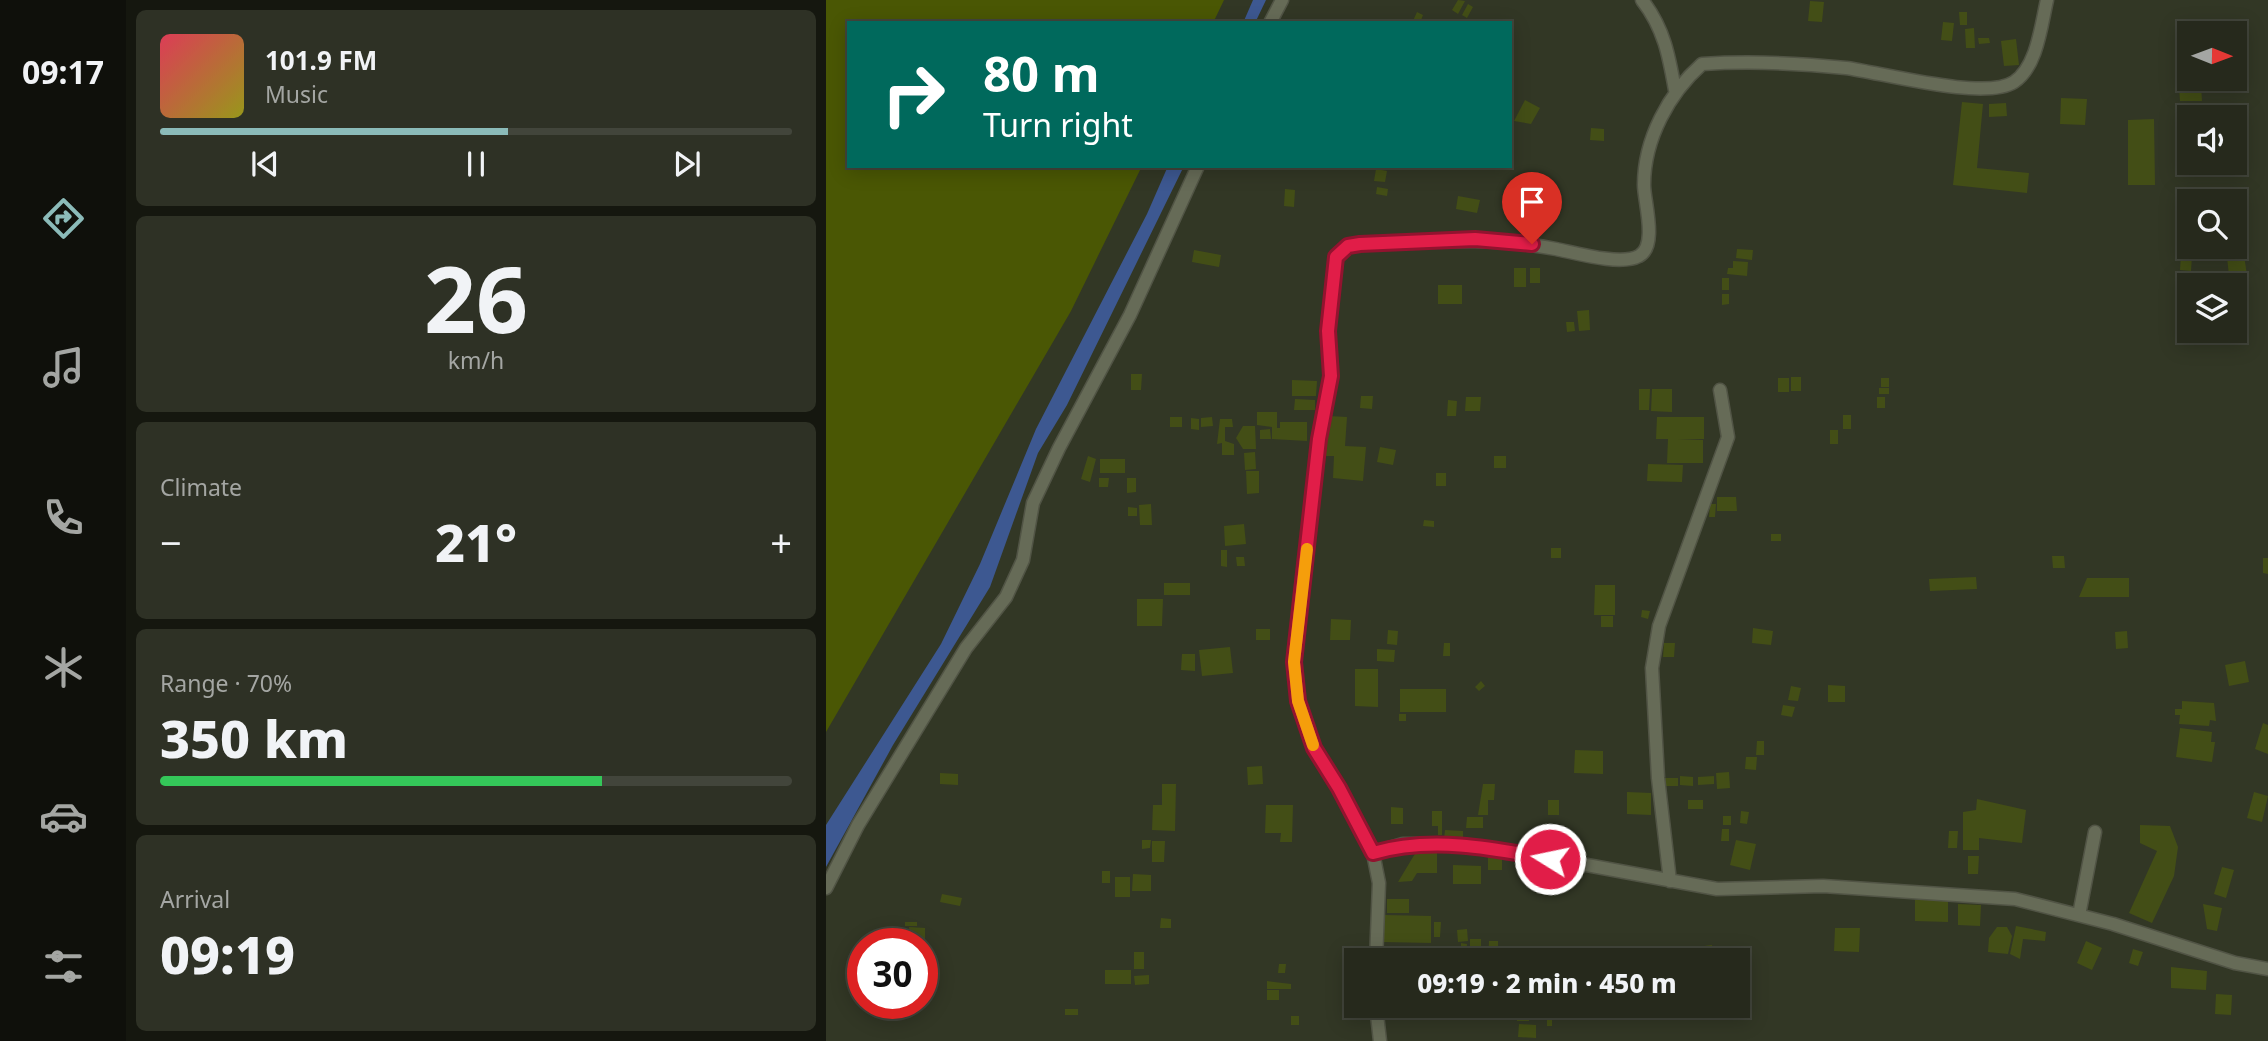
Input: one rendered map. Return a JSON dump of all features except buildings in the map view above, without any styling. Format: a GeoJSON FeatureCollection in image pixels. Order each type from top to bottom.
{"type":"FeatureCollection","features":[{"type":"Feature","properties":{"kind":"street"},"geometry":{"type":"LineString","coordinates":[[1271,21],[1282,0]]}},
{"type":"Feature","properties":{"kind":"street"},"geometry":{"type":"LineString","coordinates":[[1642,0],[1661,28],[1667,43],[1675,90]]}},
{"type":"Feature","properties":{"kind":"street"},"geometry":{"type":"LineString","coordinates":[[1376,948],[1379,883],[1373,853],[1339,788],[1314,748],[1298,701],[1294,662],[1319,439],[1331,376],[1328,331],[1336,257],[1348,246],[1360,244],[1475,239],[1532,244],[1612,259],[1639,257],[1646,250],[1650,227],[1644,187],[1645,163],[1675,90],[1702,64],[1749,61],[1846,68],[1968,88],[2002,88],[2016,81],[2029,66],[2047,0]]}},
{"type":"Feature","properties":{"kind":"street"},"geometry":{"type":"LineString","coordinates":[[826,888],[858,825],[966,648],[1006,597],[1023,560],[1033,503],[1059,447],[1130,315],[1197,168]]}},
{"type":"Feature","properties":{"kind":"street"},"geometry":{"type":"LineString","coordinates":[[1670,881],[1658,778],[1652,668],[1663,613],[1728,437],[1720,390]]}},
{"type":"Feature","properties":{"kind":"street"},"geometry":{"type":"LineString","coordinates":[[2079,915],[2095,832]]}},
{"type":"Feature","properties":{"kind":"street"},"geometry":{"type":"LineString","coordinates":[[1373,853],[1403,844],[1446,844],[1527,854],[1717,889],[1823,886],[1942,891],[2015,899],[2079,915],[2235,963],[2268,969]]}},
{"type":"Feature","properties":{"kind":"street"},"geometry":{"type":"LineString","coordinates":[[1377,1018],[1380,1041]]}},
{"type":"Feature","properties":{"kind":"green space"},"geometry":{"type":"Polygon","coordinates":[[[826,0],[1224,0],[1214,21],[847,21],[847,168],[1141,168],[1071,311],[826,732],[826,0]]]}},
{"type":"Feature","properties":{"kind":"water"},"geometry":{"type":"Polygon","coordinates":[[[1253,0],[1266,0],[1256,21],[1244,21],[1253,0]]]}},
{"type":"Feature","properties":{"kind":"water"},"geometry":{"type":"Polygon","coordinates":[[[1167,168],[1183,168],[1067,405],[1038,453],[990,587],[893,745],[826,867],[826,825],[941,644],[980,564],[1036,429],[1147,214],[1167,168]]]}},
{"type":"Feature","properties":{"kind":"slow traffic"},"geometry":{"type":"LineString","coordinates":[[1307,549],[1294,662],[1298,701],[1313,745]]}},
{"type":"Feature","properties":{"kind":"route"},"geometry":{"type":"LineString","coordinates":[[1532,244],[1475,239],[1360,244],[1348,246],[1336,257],[1328,331],[1331,376],[1319,439],[1294,662],[1298,701],[1314,748],[1355,816],[1373,853],[1403,844],[1446,844],[1550,859]]}}]}
